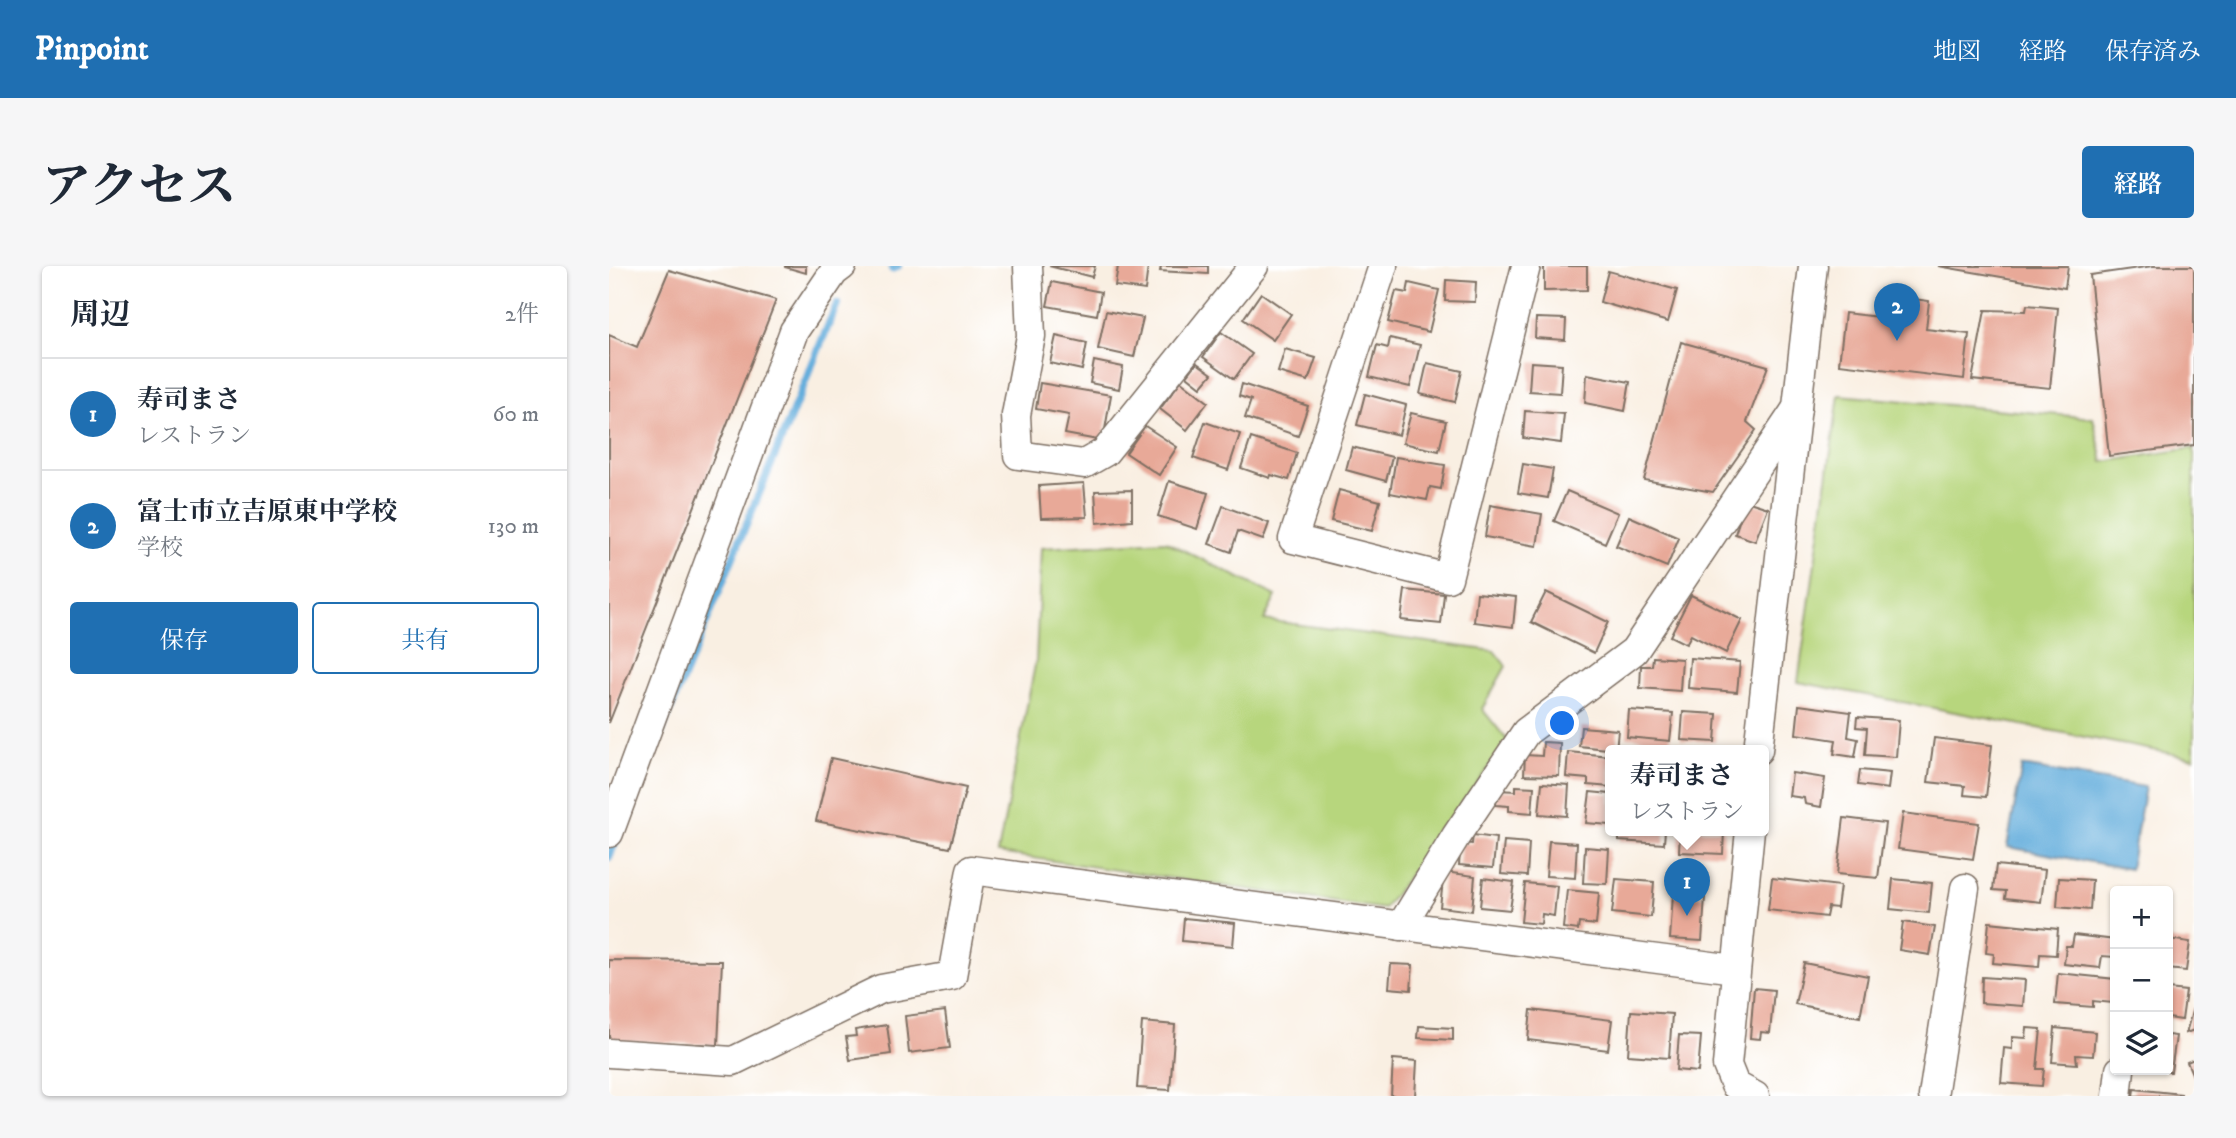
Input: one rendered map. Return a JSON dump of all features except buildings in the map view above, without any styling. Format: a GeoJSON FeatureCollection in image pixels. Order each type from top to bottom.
{"type":"FeatureCollection","features":[{"type":"Feature","properties":{"kind":"street"},"geometry":{"type":"LineString","coordinates":[[609,833],[617,794],[794,331],[834,272],[842,266]]}},
{"type":"Feature","properties":{"kind":"street"},"geometry":{"type":"LineString","coordinates":[[1028,266],[1031,336],[1016,415],[1019,455],[1084,464],[1105,452],[1254,266]]}},
{"type":"Feature","properties":{"kind":"street"},"geometry":{"type":"LineString","coordinates":[[1383,266],[1293,538],[1448,578],[1526,266]]}},
{"type":"Feature","properties":{"kind":"street"},"geometry":{"type":"LineString","coordinates":[[1759,745],[1813,266]]}},
{"type":"Feature","properties":{"kind":"street"},"geometry":{"type":"LineString","coordinates":[[1401,926],[1456,836],[1526,732],[1634,651],[1797,408]]}},
{"type":"Feature","properties":{"kind":"street"},"geometry":{"type":"LineString","coordinates":[[1749,836],[1727,1065],[1735,1085],[1755,1096]]}},
{"type":"Feature","properties":{"kind":"street"},"geometry":{"type":"LineString","coordinates":[[609,1053],[733,1062],[881,989],[952,976],[971,870],[1735,968]]}},
{"type":"Feature","properties":{"kind":"street"},"geometry":{"type":"LineString","coordinates":[[1933,1096],[1965,888]]}},
{"type":"Feature","properties":{"kind":"street"},"geometry":{"type":"LineString","coordinates":[[2116,1096],[2119,1075]]}},
{"type":"Feature","properties":{"kind":"green space"},"geometry":{"type":"Polygon","coordinates":[[[1839,395],[2093,418],[2103,462],[2194,448],[2194,758],[1798,682],[1839,395]]]}},
{"type":"Feature","properties":{"kind":"green space"},"geometry":{"type":"Polygon","coordinates":[[[1165,541],[1276,596],[1264,620],[1494,651],[1506,666],[1482,709],[1508,741],[1384,909],[998,853],[1036,660],[1041,548],[1165,541]]]}},
{"type":"Feature","properties":{"kind":"water"},"geometry":{"type":"Polygon","coordinates":[[[2022,766],[2145,787],[2130,869],[2007,847],[2022,766]]]}},
{"type":"Feature","properties":{"kind":"waterway"},"geometry":{"type":"LineString","coordinates":[[892,269],[898,266]]}},
{"type":"Feature","properties":{"kind":"waterway"},"geometry":{"type":"LineString","coordinates":[[661,732],[837,304]]}},
{"type":"Feature","properties":{"kind":"waterway"},"geometry":{"type":"LineString","coordinates":[[609,857],[617,838]]}},
{"type":"Feature","properties":{"kind":"place","name":"富士市立吉原東中学校"},"geometry":{"type":"Point","coordinates":[1897,341]}},
{"type":"Feature","properties":{"kind":"place","name":"寿司まさ"},"geometry":{"type":"Point","coordinates":[1687,916]}}]}
